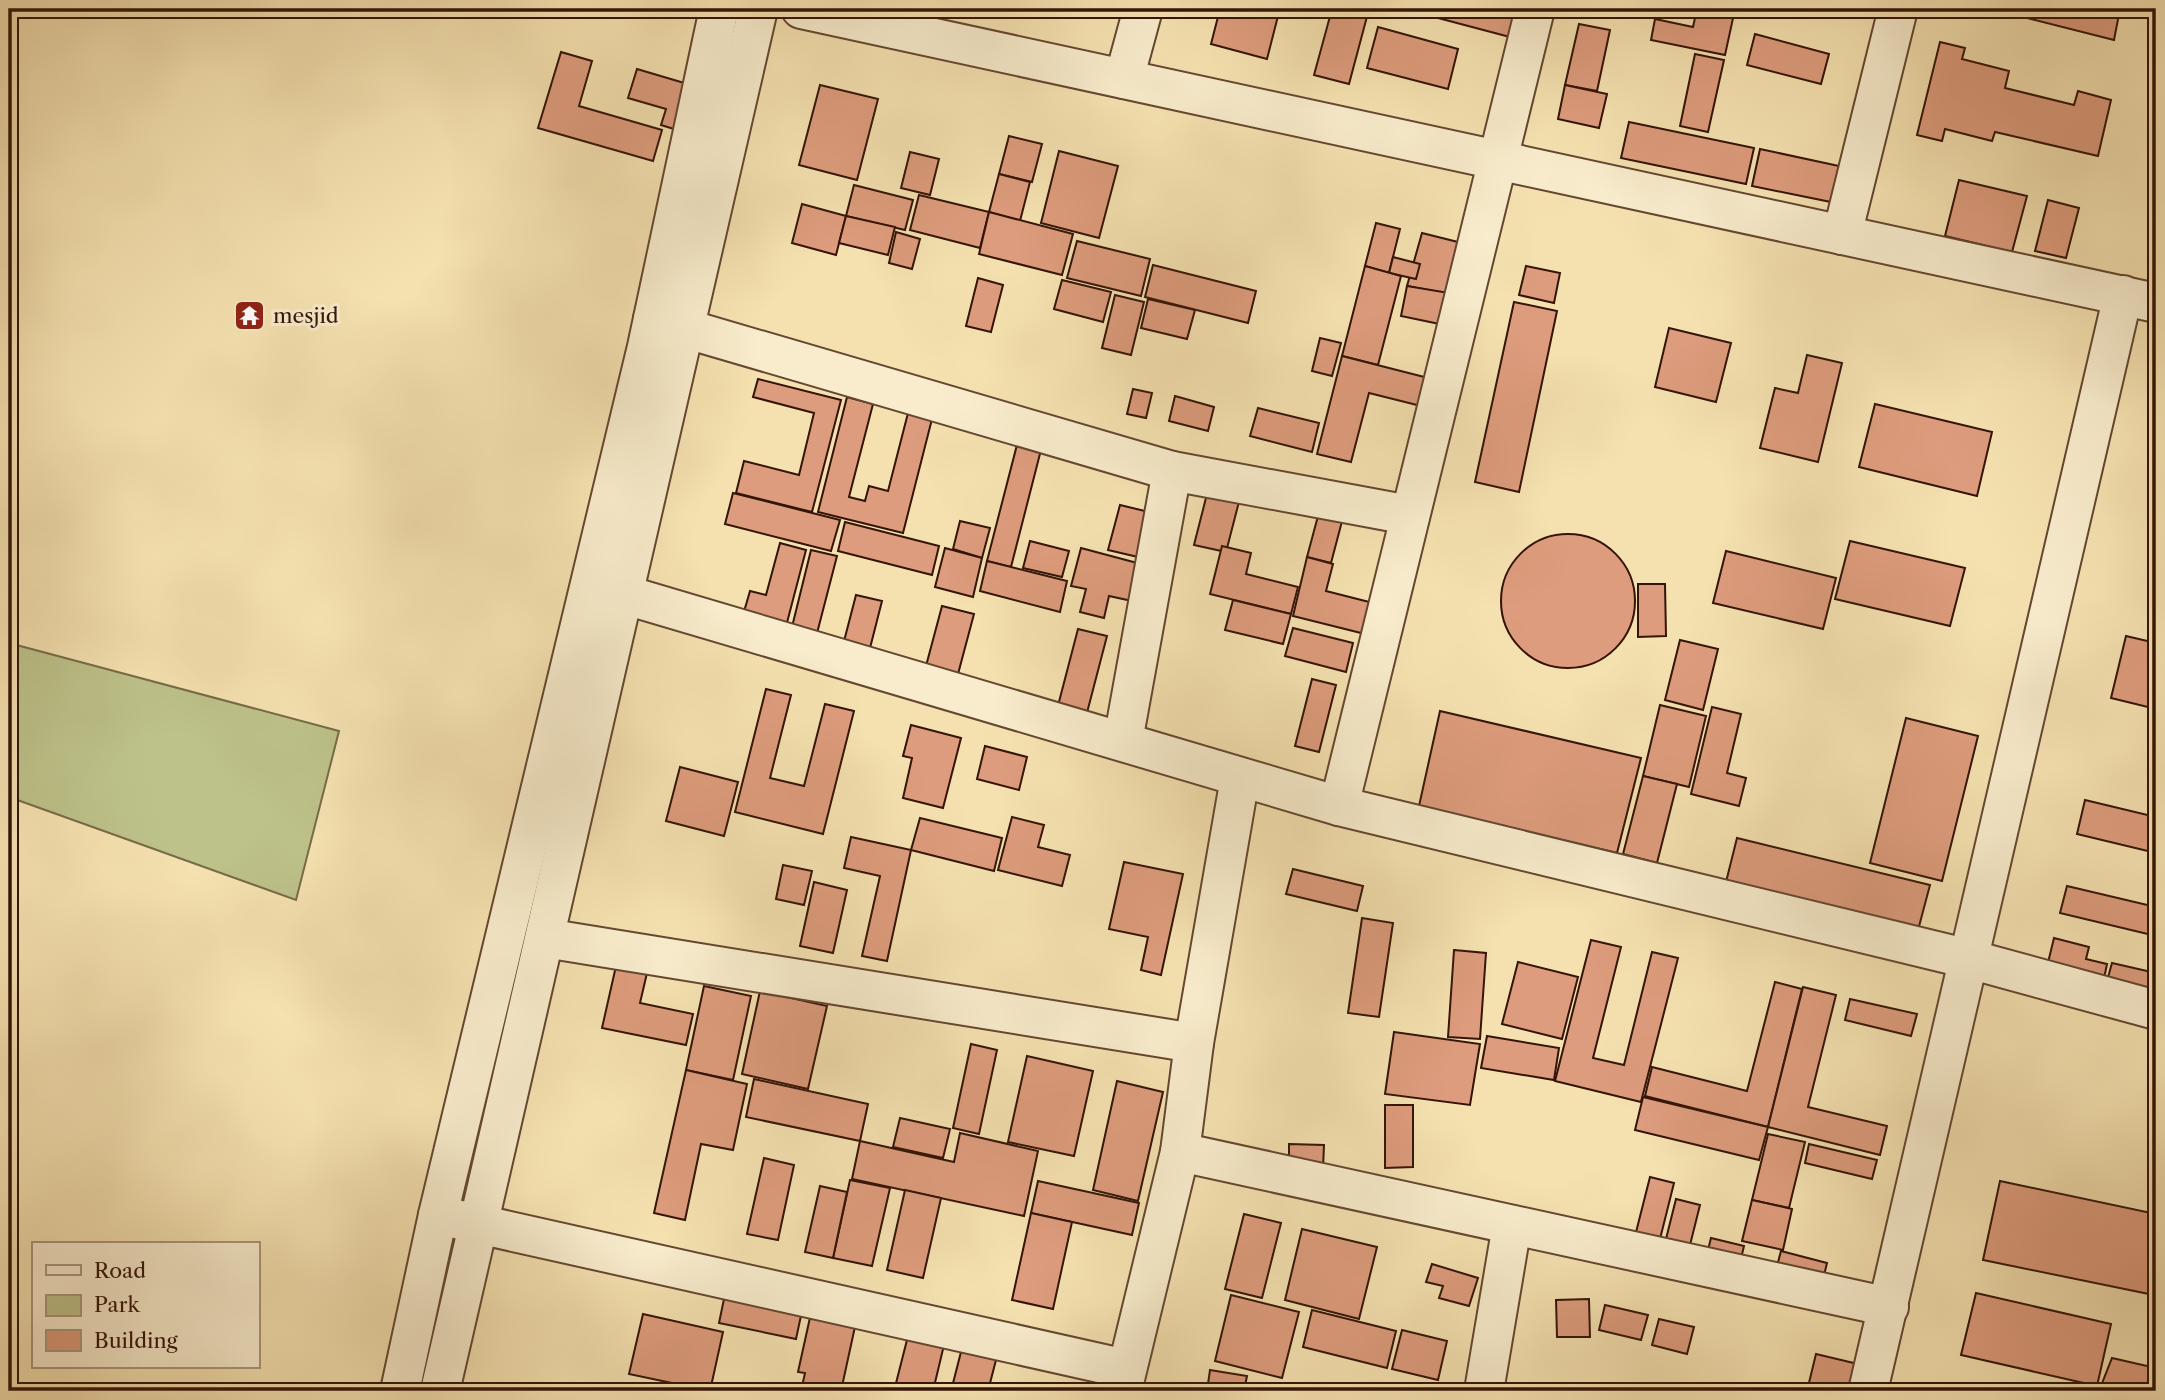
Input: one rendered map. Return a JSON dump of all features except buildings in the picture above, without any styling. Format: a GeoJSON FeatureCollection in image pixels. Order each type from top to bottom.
{"type":"FeatureCollection","features":[{"type":"Feature","properties":{"kind":"street"},"geometry":{"type":"LineString","coordinates":[[669,323],[719,9]]}},
{"type":"Feature","properties":{"kind":"street"},"geometry":{"type":"LineString","coordinates":[[400,1391],[438,1214],[608,589],[669,323],[758,9]]}},
{"type":"Feature","properties":{"kind":"street"},"geometry":{"type":"LineString","coordinates":[[801,9],[2139,299],[1969,959],[1868,1391]]}},
{"type":"Feature","properties":{"kind":"street"},"geometry":{"type":"LineString","coordinates":[[1124,79],[1143,9]]}},
{"type":"Feature","properties":{"kind":"street"},"geometry":{"type":"LineString","coordinates":[[1339,806],[1535,9]]}},
{"type":"Feature","properties":{"kind":"street"},"geometry":{"type":"LineString","coordinates":[[1842,235],[1898,9]]}},
{"type":"Feature","properties":{"kind":"street"},"geometry":{"type":"LineString","coordinates":[[669,323],[1172,471],[1409,515]]}},
{"type":"Feature","properties":{"kind":"street"},"geometry":{"type":"LineString","coordinates":[[1123,740],[1172,471]]}},
{"type":"Feature","properties":{"kind":"street"},"geometry":{"type":"LineString","coordinates":[[608,589],[1339,806],[1969,959],[2156,1010]]}},
{"type":"Feature","properties":{"kind":"street"},"geometry":{"type":"LineString","coordinates":[[440,1391],[545,938],[608,589]]}},
{"type":"Feature","properties":{"kind":"street"},"geometry":{"type":"LineString","coordinates":[[438,1214],[1124,1380],[1180,1152],[1194,1043],[1240,778]]}},
{"type":"Feature","properties":{"kind":"street"},"geometry":{"type":"LineString","coordinates":[[545,938],[1194,1043]]}},
{"type":"Feature","properties":{"kind":"street"},"geometry":{"type":"LineString","coordinates":[[1180,1152],[1889,1307]]}},
{"type":"Feature","properties":{"kind":"street"},"geometry":{"type":"LineString","coordinates":[[1484,1391],[1512,1225]]}},
{"type":"Feature","properties":{"kind":"green space"},"geometry":{"type":"Polygon","coordinates":[[[9,643],[339,731],[296,900],[9,797],[9,643]]]}},
{"type":"Feature","properties":{"kind":"place","name":"mesjid"},"geometry":{"type":"Point","coordinates":[250,316]}}]}
